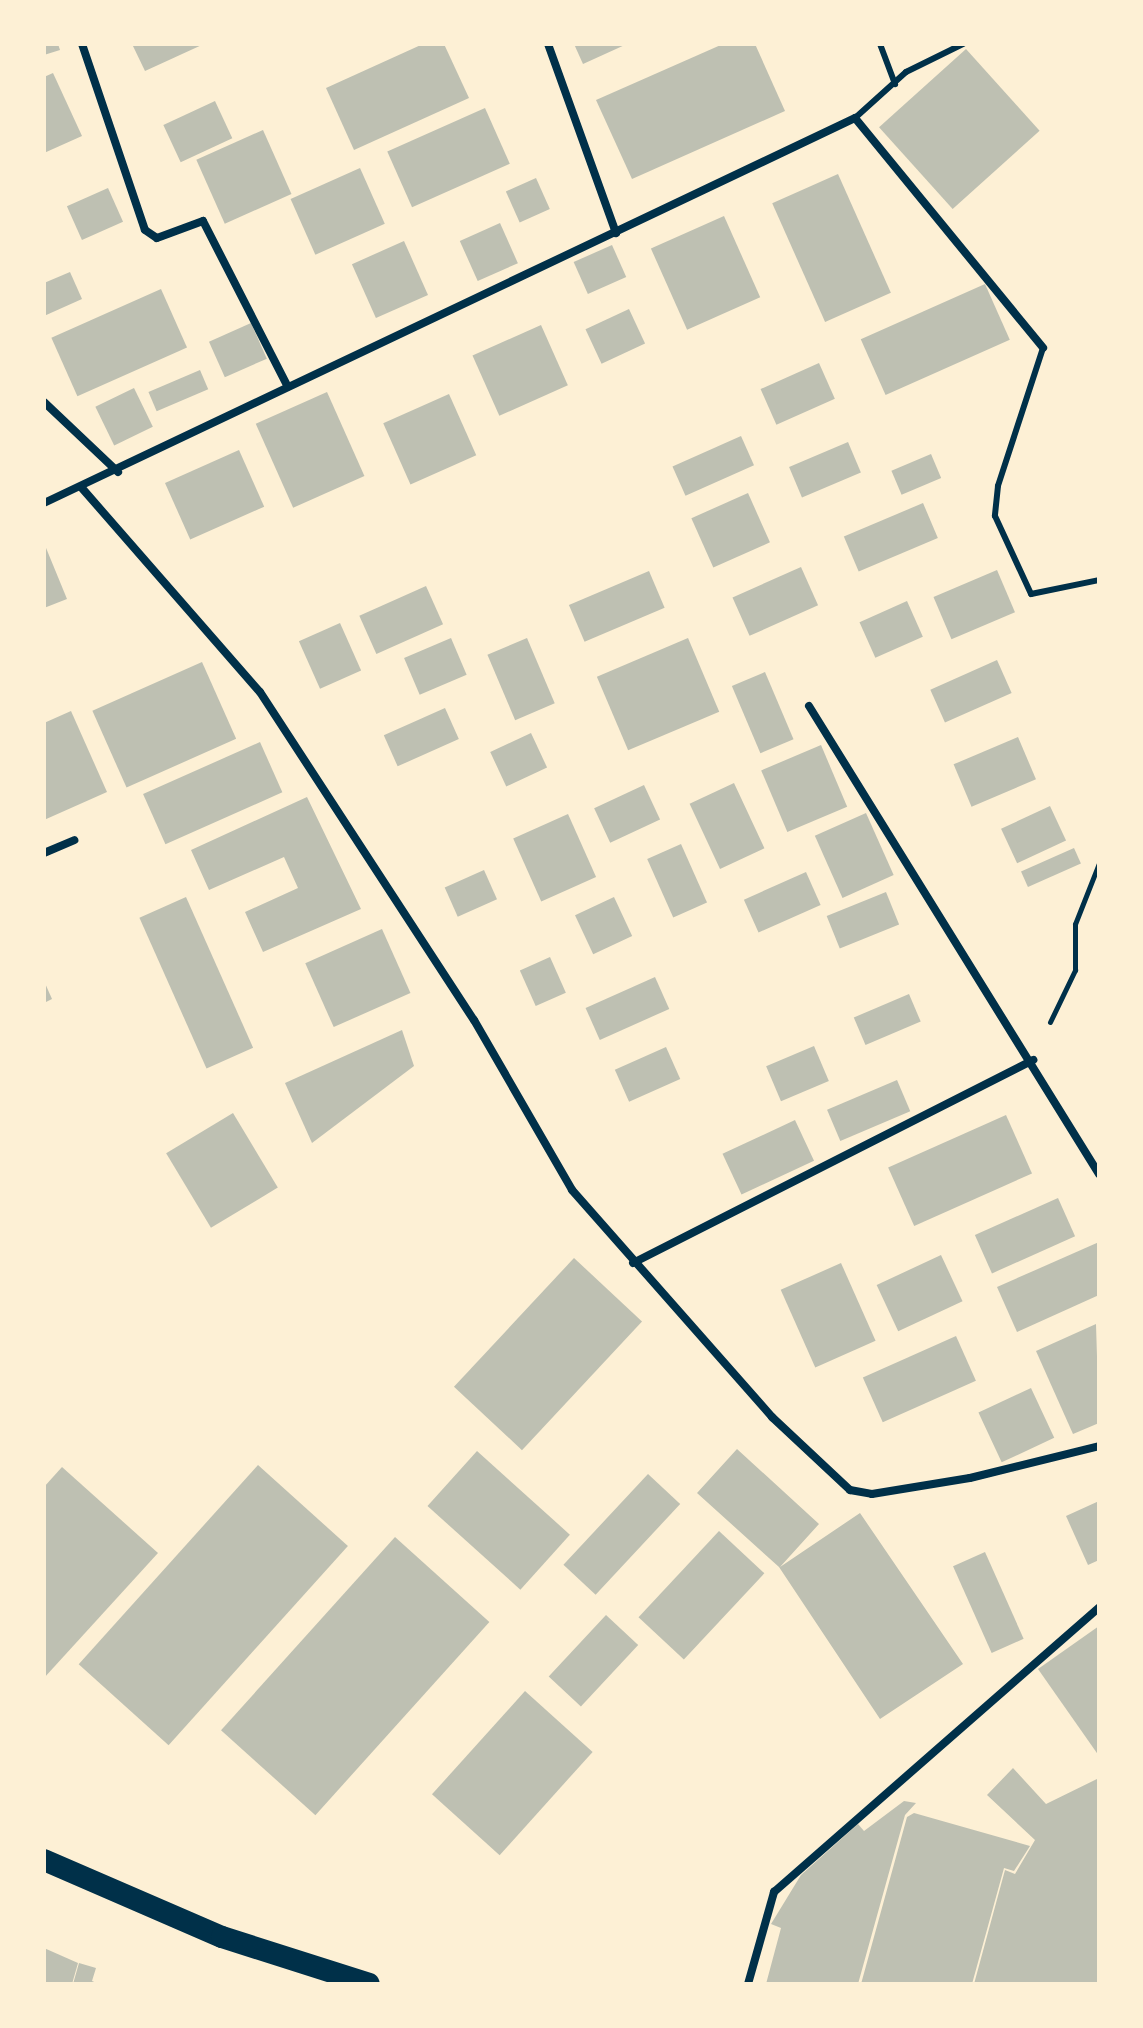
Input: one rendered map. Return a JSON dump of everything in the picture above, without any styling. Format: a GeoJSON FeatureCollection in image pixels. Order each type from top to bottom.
{"type":"FeatureCollection","features":[{"type":"Feature","properties":{"kind":"highway"},"geometry":{"type":"LineString","coordinates":[[44,1860],[222,1937],[369,1984]]}},
{"type":"Feature","properties":{"kind":"street"},"geometry":{"type":"LineString","coordinates":[[82,44],[145,230],[157,238],[203,221],[288,387]]}},
{"type":"Feature","properties":{"kind":"street"},"geometry":{"type":"LineString","coordinates":[[548,44],[616,233]]}},
{"type":"Feature","properties":{"kind":"street"},"geometry":{"type":"LineString","coordinates":[[44,503],[118,472],[288,387],[855,118],[1043,348]]}},
{"type":"Feature","properties":{"kind":"street"},"geometry":{"type":"LineString","coordinates":[[44,402],[118,472]]}},
{"type":"Feature","properties":{"kind":"street"},"geometry":{"type":"LineString","coordinates":[[81,487],[260,692],[474,1020],[572,1190],[633,1263],[772,1417],[859,1494],[970,1478],[1099,1446]]}},
{"type":"Feature","properties":{"kind":"street"},"geometry":{"type":"LineString","coordinates":[[809,706],[1033,1060],[1099,1174]]}},
{"type":"Feature","properties":{"kind":"street"},"geometry":{"type":"LineString","coordinates":[[44,853],[74,840]]}},
{"type":"Feature","properties":{"kind":"street"},"geometry":{"type":"LineString","coordinates":[[633,1263],[1033,1060]]}},
{"type":"Feature","properties":{"kind":"street"},"geometry":{"type":"LineString","coordinates":[[748,1984],[774,1892],[1099,1607]]}},
{"type":"Feature","properties":{"kind":"lane"},"geometry":{"type":"LineString","coordinates":[[880,44],[895,84]]}},
{"type":"Feature","properties":{"kind":"lane"},"geometry":{"type":"LineString","coordinates":[[855,118],[895,84],[963,44]]}},
{"type":"Feature","properties":{"kind":"lane"},"geometry":{"type":"LineString","coordinates":[[1043,348],[998,486],[995,516],[1031,594],[1099,580]]}},
{"type":"Feature","properties":{"kind":"path"},"geometry":{"type":"LineString","coordinates":[[1033,1060],[1050,1039],[1056,1002],[1069,987],[1075,924],[1099,863]]}},
{"type":"Feature","properties":{"kind":"building"},"geometry":{"type":"Polygon","coordinates":[[[44,44],[58,44],[60,50],[44,55],[44,44]]]}},
{"type":"Feature","properties":{"kind":"building"},"geometry":{"type":"Polygon","coordinates":[[[132,44],[204,44],[145,71],[132,44]]]}},
{"type":"Feature","properties":{"kind":"building"},"geometry":{"type":"Polygon","coordinates":[[[423,44],[444,44],[469,98],[354,150],[326,88],[423,44]]]}},
{"type":"Feature","properties":{"kind":"building"},"geometry":{"type":"Polygon","coordinates":[[[574,44],[627,44],[583,64],[574,44]]]}},
{"type":"Feature","properties":{"kind":"building"},"geometry":{"type":"Polygon","coordinates":[[[723,44],[755,44],[785,111],[632,179],[596,100],[723,44]]]}},
{"type":"Feature","properties":{"kind":"building"},"geometry":{"type":"Polygon","coordinates":[[[966,49],[1040,131],[953,209],[879,127],[966,49]]]}},
{"type":"Feature","properties":{"kind":"building"},"geometry":{"type":"Polygon","coordinates":[[[53,73],[82,136],[44,153],[44,77],[53,73]]]}},
{"type":"Feature","properties":{"kind":"building"},"geometry":{"type":"Polygon","coordinates":[[[215,101],[232,138],[181,162],[163,125],[215,101]]]}},
{"type":"Feature","properties":{"kind":"building"},"geometry":{"type":"Polygon","coordinates":[[[485,108],[510,164],[412,207],[387,152],[485,108]]]}},
{"type":"Feature","properties":{"kind":"building"},"geometry":{"type":"Polygon","coordinates":[[[263,130],[291,194],[225,224],[196,160],[263,130]]]}},
{"type":"Feature","properties":{"kind":"building"},"geometry":{"type":"Polygon","coordinates":[[[360,168],[385,224],[315,255],[291,199],[360,168]]]}},
{"type":"Feature","properties":{"kind":"building"},"geometry":{"type":"Polygon","coordinates":[[[838,174],[891,293],[825,322],[772,203],[838,174]]]}},
{"type":"Feature","properties":{"kind":"building"},"geometry":{"type":"Polygon","coordinates":[[[536,178],[550,209],[520,222],[506,191],[536,178]]]}},
{"type":"Feature","properties":{"kind":"building"},"geometry":{"type":"Polygon","coordinates":[[[108,188],[123,222],[82,240],[67,206],[108,188]]]}},
{"type":"Feature","properties":{"kind":"building"},"geometry":{"type":"Polygon","coordinates":[[[724,216],[760,297],[687,330],[651,249],[724,216]]]}},
{"type":"Feature","properties":{"kind":"building"},"geometry":{"type":"Polygon","coordinates":[[[500,223],[518,263],[478,281],[460,241],[500,223]]]}},
{"type":"Feature","properties":{"kind":"building"},"geometry":{"type":"Polygon","coordinates":[[[404,241],[428,295],[376,318],[352,264],[404,241]]]}},
{"type":"Feature","properties":{"kind":"building"},"geometry":{"type":"Polygon","coordinates":[[[612,245],[626,277],[588,294],[574,262],[612,245]]]}},
{"type":"Feature","properties":{"kind":"building"},"geometry":{"type":"Polygon","coordinates":[[[70,272],[82,299],[44,316],[44,283],[70,272]]]}},
{"type":"Feature","properties":{"kind":"building"},"geometry":{"type":"Polygon","coordinates":[[[985,284],[1010,340],[886,395],[861,339],[985,284]]]}},
{"type":"Feature","properties":{"kind":"building"},"geometry":{"type":"Polygon","coordinates":[[[161,289],[187,347],[77,396],[51,338],[161,289]]]}},
{"type":"Feature","properties":{"kind":"building"},"geometry":{"type":"Polygon","coordinates":[[[629,309],[645,343],[602,364],[585,329],[629,309]]]}},
{"type":"Feature","properties":{"kind":"building"},"geometry":{"type":"Polygon","coordinates":[[[251,323],[267,359],[225,377],[209,342],[251,323]]]}},
{"type":"Feature","properties":{"kind":"building"},"geometry":{"type":"Polygon","coordinates":[[[541,325],[568,385],[499,416],[472,356],[541,325]]]}},
{"type":"Feature","properties":{"kind":"building"},"geometry":{"type":"Polygon","coordinates":[[[819,363],[835,399],[776,425],[761,389],[819,363]]]}},
{"type":"Feature","properties":{"kind":"building"},"geometry":{"type":"Polygon","coordinates":[[[200,370],[208,389],[157,411],[148,392],[200,370]]]}},
{"type":"Feature","properties":{"kind":"building"},"geometry":{"type":"Polygon","coordinates":[[[134,388],[153,427],[114,445],[95,407],[134,388]]]}},
{"type":"Feature","properties":{"kind":"building"},"geometry":{"type":"Polygon","coordinates":[[[327,392],[364,476],[293,508],[256,424],[327,392]]]}},
{"type":"Feature","properties":{"kind":"building"},"geometry":{"type":"Polygon","coordinates":[[[449,394],[476,455],[410,484],[383,423],[449,394]]]}},
{"type":"Feature","properties":{"kind":"building"},"geometry":{"type":"Polygon","coordinates":[[[741,436],[754,465],[685,496],[672,467],[741,436]]]}},
{"type":"Feature","properties":{"kind":"building"},"geometry":{"type":"Polygon","coordinates":[[[848,442],[861,472],[802,497],[789,467],[848,442]]]}},
{"type":"Feature","properties":{"kind":"building"},"geometry":{"type":"Polygon","coordinates":[[[239,450],[264,507],[190,540],[165,483],[239,450]]]}},
{"type":"Feature","properties":{"kind":"building"},"geometry":{"type":"Polygon","coordinates":[[[931,454],[941,478],[902,495],[891,471],[931,454]]]}},
{"type":"Feature","properties":{"kind":"building"},"geometry":{"type":"Polygon","coordinates":[[[748,493],[770,542],[713,568],[691,518],[748,493]]]}},
{"type":"Feature","properties":{"kind":"building"},"geometry":{"type":"Polygon","coordinates":[[[923,503],[938,538],[859,572],[844,537],[923,503]]]}},
{"type":"Feature","properties":{"kind":"building"},"geometry":{"type":"Polygon","coordinates":[[[44,543],[67,599],[44,608],[44,543]]]}},
{"type":"Feature","properties":{"kind":"building"},"geometry":{"type":"Polygon","coordinates":[[[801,567],[818,605],[750,636],[732,598],[801,567]]]}},
{"type":"Feature","properties":{"kind":"building"},"geometry":{"type":"Polygon","coordinates":[[[997,570],[1015,612],[951,639],[933,597],[997,570]]]}},
{"type":"Feature","properties":{"kind":"building"},"geometry":{"type":"Polygon","coordinates":[[[649,571],[665,608],[585,642],[569,605],[649,571]]]}},
{"type":"Feature","properties":{"kind":"building"},"geometry":{"type":"Polygon","coordinates":[[[426,586],[443,624],[376,654],[359,616],[426,586]]]}},
{"type":"Feature","properties":{"kind":"building"},"geometry":{"type":"Polygon","coordinates":[[[907,601],[923,637],[875,658],[859,622],[907,601]]]}},
{"type":"Feature","properties":{"kind":"building"},"geometry":{"type":"Polygon","coordinates":[[[340,623],[361,671],[320,689],[299,641],[340,623]]]}},
{"type":"Feature","properties":{"kind":"building"},"geometry":{"type":"Polygon","coordinates":[[[451,638],[467,675],[420,695],[404,658],[451,638]]]}},
{"type":"Feature","properties":{"kind":"building"},"geometry":{"type":"Polygon","coordinates":[[[527,638],[555,703],[515,720],[487,655],[527,638]]]}},
{"type":"Feature","properties":{"kind":"building"},"geometry":{"type":"Polygon","coordinates":[[[688,638],[719,712],[628,750],[597,677],[688,638]]]}},
{"type":"Feature","properties":{"kind":"building"},"geometry":{"type":"Polygon","coordinates":[[[997,660],[1012,693],[945,723],[930,690],[997,660]]]}},
{"type":"Feature","properties":{"kind":"building"},"geometry":{"type":"Polygon","coordinates":[[[202,662],[236,739],[127,788],[92,711],[202,662]]]}},
{"type":"Feature","properties":{"kind":"building"},"geometry":{"type":"Polygon","coordinates":[[[765,672],[794,739],[760,753],[732,686],[765,672]]]}},
{"type":"Feature","properties":{"kind":"building"},"geometry":{"type":"Polygon","coordinates":[[[445,708],[459,739],[398,766],[384,735],[445,708]]]}},
{"type":"Feature","properties":{"kind":"building"},"geometry":{"type":"Polygon","coordinates":[[[71,711],[107,792],[44,820],[44,723],[71,711]]]}},
{"type":"Feature","properties":{"kind":"building"},"geometry":{"type":"Polygon","coordinates":[[[531,733],[547,767],[506,786],[490,752],[531,733]]]}},
{"type":"Feature","properties":{"kind":"building"},"geometry":{"type":"Polygon","coordinates":[[[1018,737],[1036,779],[972,807],[954,764],[1018,737]]]}},
{"type":"Feature","properties":{"kind":"building"},"geometry":{"type":"Polygon","coordinates":[[[260,742],[282,792],[165,844],[143,794],[260,742]]]}},
{"type":"Feature","properties":{"kind":"building"},"geometry":{"type":"Polygon","coordinates":[[[821,745],[847,807],[787,832],[761,770],[821,745]]]}},
{"type":"Feature","properties":{"kind":"building"},"geometry":{"type":"Polygon","coordinates":[[[734,783],[764,848],[720,869],[690,804],[734,783]]]}},
{"type":"Feature","properties":{"kind":"building"},"geometry":{"type":"Polygon","coordinates":[[[644,785],[660,819],[610,843],[594,808],[644,785]]]}},
{"type":"Feature","properties":{"kind":"building"},"geometry":{"type":"Polygon","coordinates":[[[307,797],[361,909],[263,952],[245,912],[298,888],[284,857],[209,890],[191,850],[307,797]]]}},
{"type":"Feature","properties":{"kind":"building"},"geometry":{"type":"Polygon","coordinates":[[[1050,806],[1066,840],[1017,863],[1001,829],[1050,806]]]}},
{"type":"Feature","properties":{"kind":"building"},"geometry":{"type":"Polygon","coordinates":[[[866,813],[894,875],[842,898],[815,836],[866,813]]]}},
{"type":"Feature","properties":{"kind":"building"},"geometry":{"type":"Polygon","coordinates":[[[568,814],[596,877],[541,901],[513,838],[568,814]]]}},
{"type":"Feature","properties":{"kind":"building"},"geometry":{"type":"Polygon","coordinates":[[[681,844],[707,902],[673,918],[647,859],[681,844]]]}},
{"type":"Feature","properties":{"kind":"building"},"geometry":{"type":"Polygon","coordinates":[[[1074,848],[1081,864],[1028,887],[1021,872],[1074,848]]]}},
{"type":"Feature","properties":{"kind":"building"},"geometry":{"type":"Polygon","coordinates":[[[484,870],[497,899],[458,917],[445,887],[484,870]]]}},
{"type":"Feature","properties":{"kind":"building"},"geometry":{"type":"Polygon","coordinates":[[[806,872],[821,905],[759,933],[744,900],[806,872]]]}},
{"type":"Feature","properties":{"kind":"building"},"geometry":{"type":"Polygon","coordinates":[[[886,892],[899,924],[840,948],[827,916],[886,892]]]}},
{"type":"Feature","properties":{"kind":"building"},"geometry":{"type":"Polygon","coordinates":[[[186,897],[253,1048],[207,1068],[139,918],[186,897]]]}},
{"type":"Feature","properties":{"kind":"building"},"geometry":{"type":"Polygon","coordinates":[[[614,897],[632,936],[593,954],[575,915],[614,897]]]}},
{"type":"Feature","properties":{"kind":"building"},"geometry":{"type":"Polygon","coordinates":[[[382,929],[410,993],[334,1027],[305,963],[382,929]]]}},
{"type":"Feature","properties":{"kind":"building"},"geometry":{"type":"Polygon","coordinates":[[[550,957],[566,993],[536,1006],[520,970],[550,957]]]}},
{"type":"Feature","properties":{"kind":"building"},"geometry":{"type":"Polygon","coordinates":[[[655,977],[669,1009],[600,1040],[586,1008],[655,977]]]}},
{"type":"Feature","properties":{"kind":"building"},"geometry":{"type":"Polygon","coordinates":[[[44,981],[52,999],[44,1003],[44,981]]]}},
{"type":"Feature","properties":{"kind":"building"},"geometry":{"type":"Polygon","coordinates":[[[909,994],[921,1022],[865,1045],[854,1017],[909,994]]]}},
{"type":"Feature","properties":{"kind":"building"},"geometry":{"type":"Polygon","coordinates":[[[402,1030],[414,1066],[312,1143],[285,1083],[402,1030]]]}},
{"type":"Feature","properties":{"kind":"building"},"geometry":{"type":"Polygon","coordinates":[[[814,1046],[829,1081],[781,1101],[766,1066],[814,1046]]]}},
{"type":"Feature","properties":{"kind":"building"},"geometry":{"type":"Polygon","coordinates":[[[666,1047],[680,1079],[629,1102],[615,1070],[666,1047]]]}},
{"type":"Feature","properties":{"kind":"building"},"geometry":{"type":"Polygon","coordinates":[[[897,1080],[910,1111],[840,1141],[827,1110],[897,1080]]]}},
{"type":"Feature","properties":{"kind":"building"},"geometry":{"type":"Polygon","coordinates":[[[233,1113],[278,1188],[211,1228],[166,1153],[233,1113]]]}},
{"type":"Feature","properties":{"kind":"building"},"geometry":{"type":"Polygon","coordinates":[[[1006,1115],[1032,1173],[914,1226],[888,1167],[1006,1115]]]}},
{"type":"Feature","properties":{"kind":"building"},"geometry":{"type":"Polygon","coordinates":[[[795,1120],[814,1161],[742,1195],[722,1154],[795,1120]]]}},
{"type":"Feature","properties":{"kind":"building"},"geometry":{"type":"Polygon","coordinates":[[[1058,1198],[1075,1236],[992,1273],[975,1235],[1058,1198]]]}},
{"type":"Feature","properties":{"kind":"building"},"geometry":{"type":"Polygon","coordinates":[[[1099,1242],[1099,1295],[1017,1332],[997,1287],[1099,1242]]]}},
{"type":"Feature","properties":{"kind":"building"},"geometry":{"type":"Polygon","coordinates":[[[941,1255],[963,1301],[898,1331],[877,1285],[941,1255]]]}},
{"type":"Feature","properties":{"kind":"building"},"geometry":{"type":"Polygon","coordinates":[[[574,1258],[642,1321],[522,1450],[454,1387],[574,1258]]]}},
{"type":"Feature","properties":{"kind":"building"},"geometry":{"type":"Polygon","coordinates":[[[841,1263],[876,1341],[815,1367],[781,1290],[841,1263]]]}},
{"type":"Feature","properties":{"kind":"building"},"geometry":{"type":"Polygon","coordinates":[[[1096,1324],[1099,1423],[1073,1434],[1036,1351],[1096,1324]]]}},
{"type":"Feature","properties":{"kind":"building"},"geometry":{"type":"Polygon","coordinates":[[[956,1336],[976,1381],[883,1422],[863,1377],[956,1336]]]}},
{"type":"Feature","properties":{"kind":"building"},"geometry":{"type":"Polygon","coordinates":[[[1031,1388],[1054,1438],[1002,1462],[978,1413],[1031,1388]]]}},
{"type":"Feature","properties":{"kind":"building"},"geometry":{"type":"Polygon","coordinates":[[[737,1449],[819,1524],[780,1567],[860,1513],[963,1664],[880,1719],[779,1567],[697,1493],[737,1449]]]}},
{"type":"Feature","properties":{"kind":"building"},"geometry":{"type":"Polygon","coordinates":[[[477,1451],[570,1535],[520,1590],[427,1506],[477,1451]]]}},
{"type":"Feature","properties":{"kind":"building"},"geometry":{"type":"Polygon","coordinates":[[[258,1465],[348,1546],[169,1745],[79,1664],[258,1465]]]}},
{"type":"Feature","properties":{"kind":"building"},"geometry":{"type":"Polygon","coordinates":[[[62,1467],[158,1553],[44,1678],[44,1487],[62,1467]]]}},
{"type":"Feature","properties":{"kind":"building"},"geometry":{"type":"Polygon","coordinates":[[[648,1474],[680,1504],[596,1595],[563,1565],[648,1474]]]}},
{"type":"Feature","properties":{"kind":"building"},"geometry":{"type":"Polygon","coordinates":[[[1099,1501],[1099,1560],[1088,1565],[1066,1516],[1099,1501]]]}},
{"type":"Feature","properties":{"kind":"building"},"geometry":{"type":"Polygon","coordinates":[[[719,1531],[764,1573],[684,1660],[639,1617],[719,1531]]]}},
{"type":"Feature","properties":{"kind":"building"},"geometry":{"type":"Polygon","coordinates":[[[395,1537],[489,1622],[315,1815],[221,1730],[395,1537]]]}},
{"type":"Feature","properties":{"kind":"building"},"geometry":{"type":"Polygon","coordinates":[[[985,1552],[1024,1639],[992,1653],[953,1566],[985,1552]]]}},
{"type":"Feature","properties":{"kind":"building"},"geometry":{"type":"Polygon","coordinates":[[[606,1615],[638,1645],[581,1706],[549,1676],[606,1615]]]}},
{"type":"Feature","properties":{"kind":"building"},"geometry":{"type":"Polygon","coordinates":[[[1099,1626],[1099,1756],[1038,1669],[1099,1626]]]}},
{"type":"Feature","properties":{"kind":"building"},"geometry":{"type":"Polygon","coordinates":[[[525,1691],[593,1752],[500,1855],[432,1794],[525,1691]]]}},
{"type":"Feature","properties":{"kind":"building"},"geometry":{"type":"Polygon","coordinates":[[[1013,1768],[1046,1804],[1099,1778],[1099,1984],[974,1984],[1005,1870],[1015,1874],[1035,1840],[987,1795],[1013,1768]]]}},
{"type":"Feature","properties":{"kind":"building"},"geometry":{"type":"Polygon","coordinates":[[[904,1801],[916,1803],[905,1815],[858,1984],[766,1984],[781,1928],[771,1924],[801,1875],[858,1824],[864,1831],[904,1801]]]}},
{"type":"Feature","properties":{"kind":"building"},"geometry":{"type":"Polygon","coordinates":[[[914,1813],[1030,1846],[1014,1871],[1004,1868],[972,1984],[861,1984],[907,1817],[914,1813]]]}},
{"type":"Feature","properties":{"kind":"building"},"geometry":{"type":"Polygon","coordinates":[[[44,1948],[78,1963],[72,1984],[44,1984],[44,1948]]]}},
{"type":"Feature","properties":{"kind":"building"},"geometry":{"type":"Polygon","coordinates":[[[79,1963],[96,1968],[92,1981],[99,1984],[73,1984],[79,1963]]]}}]}
